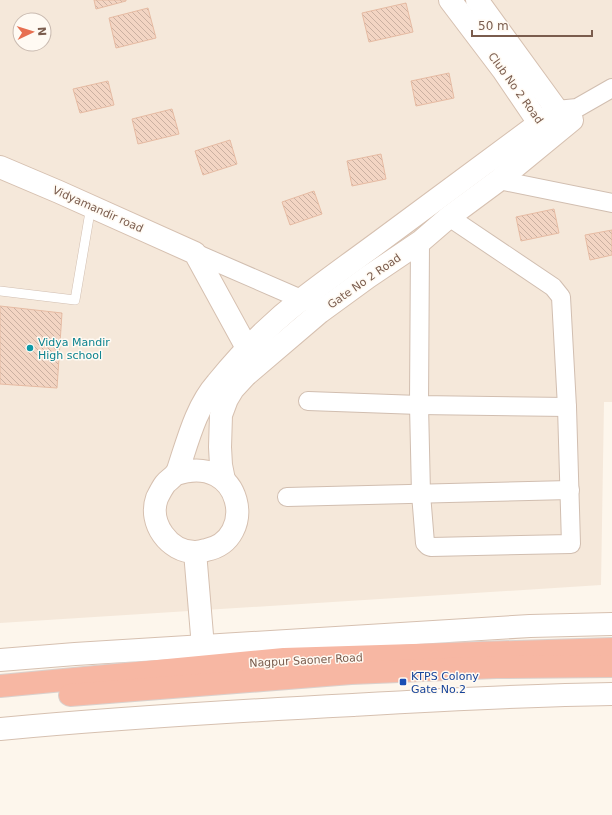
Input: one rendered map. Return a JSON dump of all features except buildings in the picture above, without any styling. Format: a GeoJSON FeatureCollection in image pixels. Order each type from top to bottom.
{"type":"FeatureCollection","features":[{"type":"Feature","properties":{"kind":"highway","name":"Nagpur Saoner Road"},"geometry":{"type":"LineString","coordinates":[[0,686],[284,659],[612,649]]}},
{"type":"Feature","properties":{"kind":"highway","name":"Nagpur Saoner Road"},"geometry":{"type":"LineString","coordinates":[[0,700],[351,673],[496,667],[612,666]]}},
{"type":"Feature","properties":{"kind":"street","name":"Club No 2 Road"},"geometry":{"type":"LineString","coordinates":[[450,0],[548,128]]}},
{"type":"Feature","properties":{"kind":"street","name":"Club No 2 Road"},"geometry":{"type":"LineString","coordinates":[[477,0],[569,113]]}},
{"type":"Feature","properties":{"kind":"street"},"geometry":{"type":"LineString","coordinates":[[569,113],[612,88]]}},
{"type":"Feature","properties":{"kind":"street","name":"Gate No 2 Road"},"geometry":{"type":"LineString","coordinates":[[224,480],[220,447],[222,416],[227,399],[233,389],[245,376],[255,354],[301,299],[569,113]]}},
{"type":"Feature","properties":{"kind":"street","name":"Gate No 2 Road"},"geometry":{"type":"LineString","coordinates":[[176,474],[201,406],[215,385],[255,354],[420,242],[449,217],[499,180],[548,128]]}},
{"type":"Feature","properties":{"kind":"street","name":"Vidyamandir road"},"geometry":{"type":"LineString","coordinates":[[0,167],[195,253]]}},
{"type":"Feature","properties":{"kind":"street"},"geometry":{"type":"LineString","coordinates":[[499,180],[612,203]]}},
{"type":"Feature","properties":{"kind":"street"},"geometry":{"type":"LineString","coordinates":[[420,242],[421,494],[424,537],[428,546],[571,544],[562,304],[558,292],[553,287],[449,217]]}},
{"type":"Feature","properties":{"kind":"street"},"geometry":{"type":"LineString","coordinates":[[195,253],[301,299],[329,305]]}},
{"type":"Feature","properties":{"kind":"street"},"geometry":{"type":"LineString","coordinates":[[195,253],[255,354]]}},
{"type":"Feature","properties":{"kind":"street"},"geometry":{"type":"LineString","coordinates":[[308,401],[420,405],[567,407]]}},
{"type":"Feature","properties":{"kind":"street"},"geometry":{"type":"LineString","coordinates":[[189,470],[210,472],[224,480],[233,492],[237,506],[237,518],[226,541],[213,549],[195,552],[180,550],[170,543],[162,534],[155,517],[156,500],[164,485],[176,474],[189,470]]}},
{"type":"Feature","properties":{"kind":"street"},"geometry":{"type":"LineString","coordinates":[[287,497],[570,490]]}},
{"type":"Feature","properties":{"kind":"street"},"geometry":{"type":"LineString","coordinates":[[195,552],[203,647]]}},
{"type":"Feature","properties":{"kind":"street"},"geometry":{"type":"LineString","coordinates":[[0,660],[530,626],[612,624]]}},
{"type":"Feature","properties":{"kind":"street"},"geometry":{"type":"LineString","coordinates":[[0,728],[240,710],[533,695],[612,694]]}},
{"type":"Feature","properties":{"kind":"lane"},"geometry":{"type":"LineString","coordinates":[[0,291],[75,300],[91,206]]}},
{"type":"Feature","properties":{"kind":"shaded area"},"geometry":{"type":"Polygon","coordinates":[[[0,0],[612,0],[612,402],[604,402],[601,585],[0,623],[0,0]]]}},
{"type":"Feature","properties":{"kind":"place","name":"Vidya Mandir High school"},"geometry":{"type":"Point","coordinates":[30,348]}},
{"type":"Feature","properties":{"kind":"place","name":"KTPS Colony Gate No.2"},"geometry":{"type":"Point","coordinates":[403,682]}}]}
